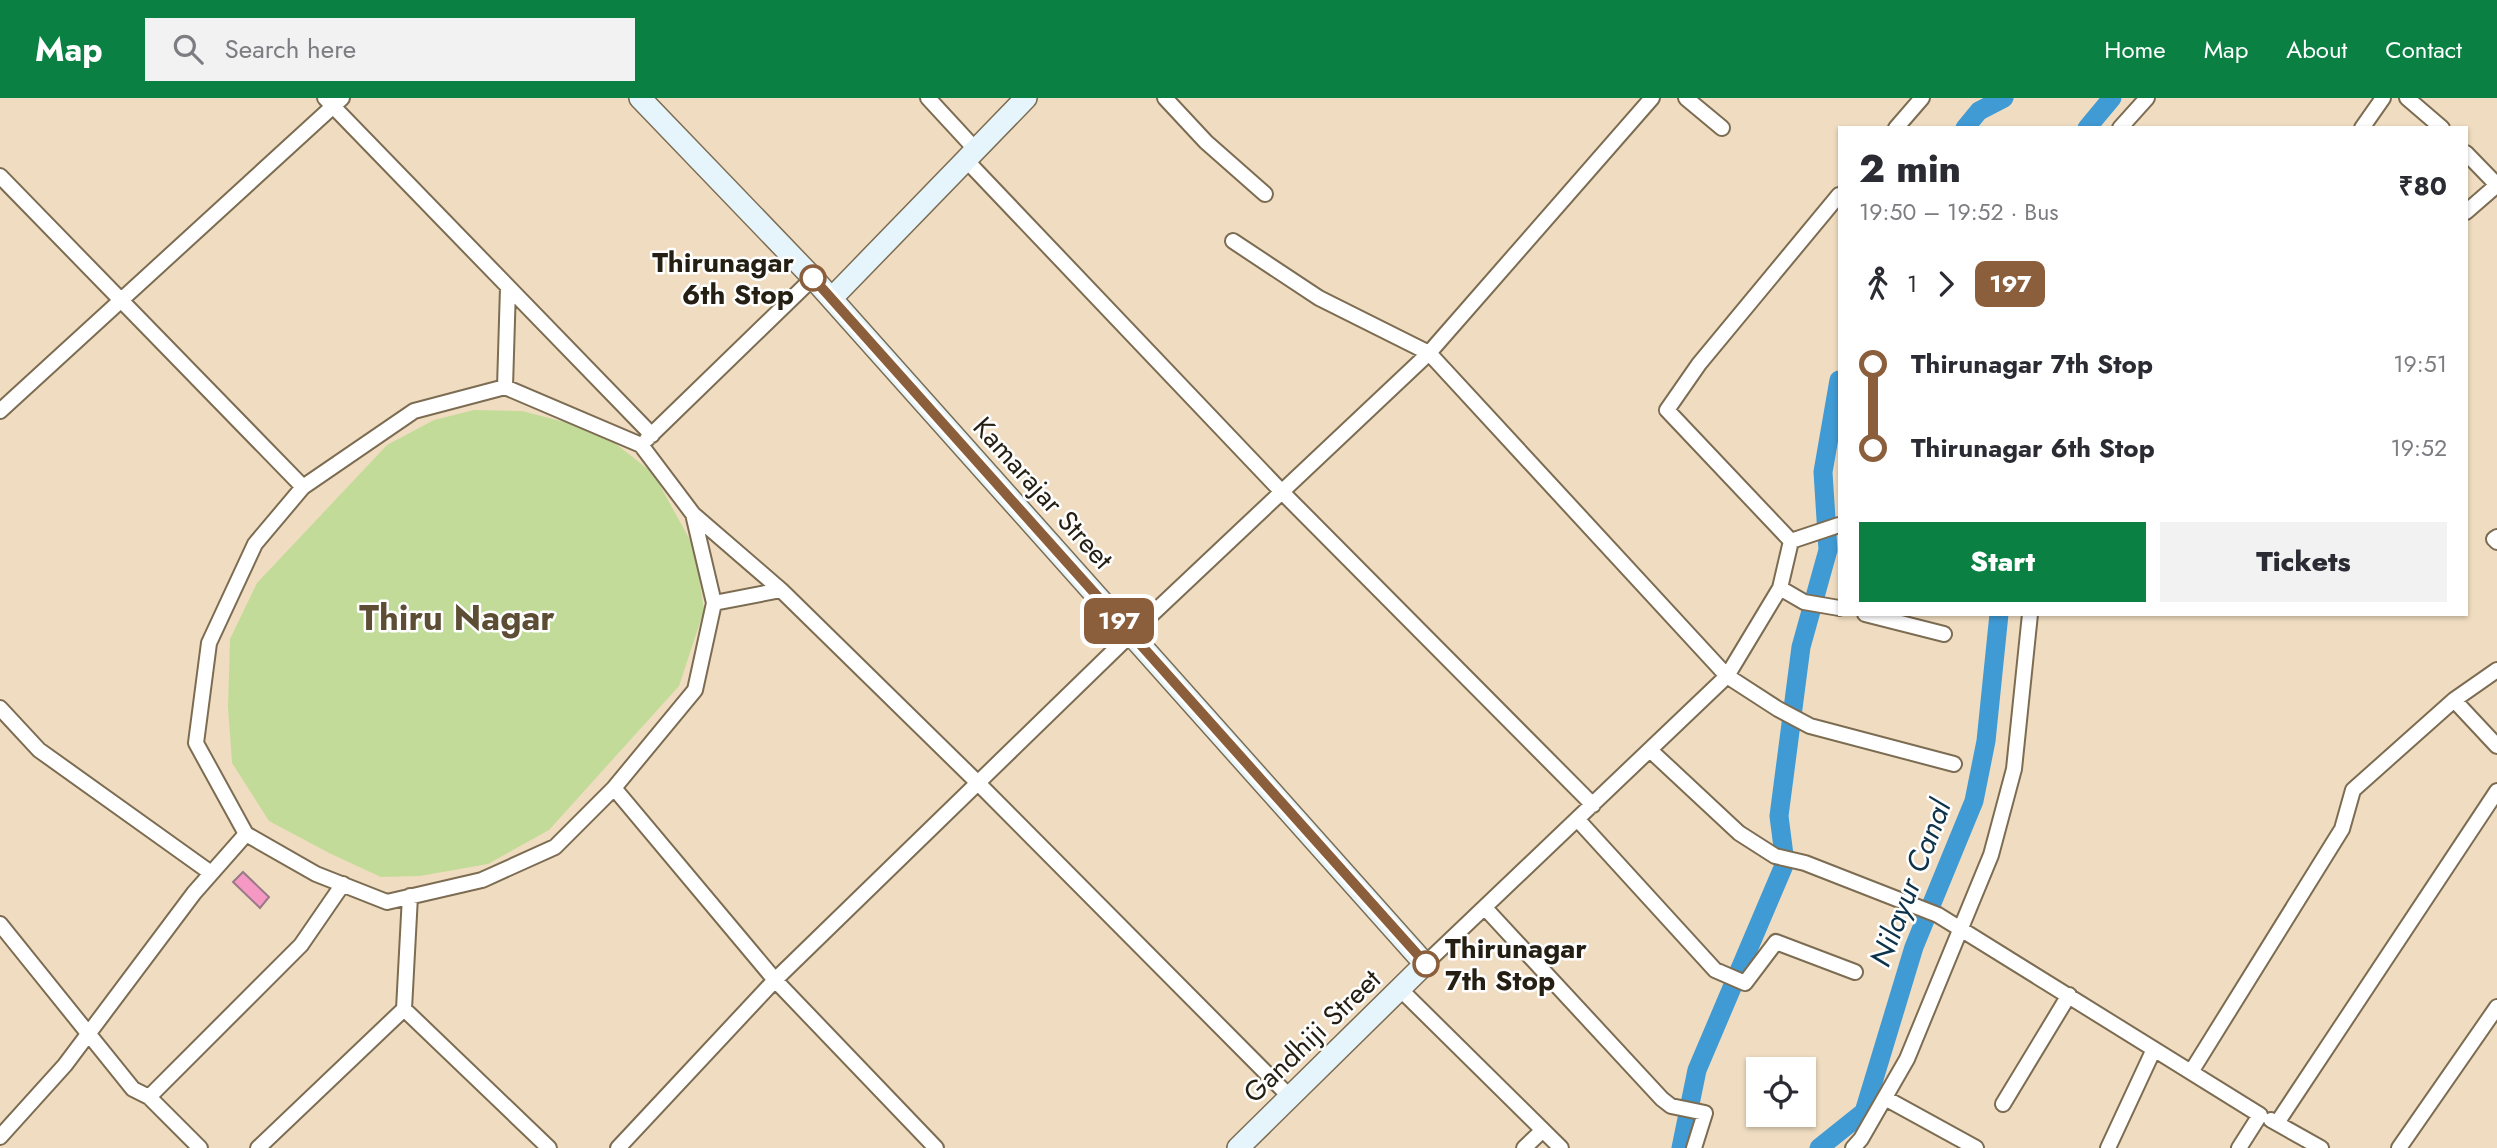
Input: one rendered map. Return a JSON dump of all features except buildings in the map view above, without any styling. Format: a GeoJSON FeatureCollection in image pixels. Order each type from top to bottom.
{"type":"FeatureCollection","features":[{"type":"Feature","properties":{"kind":"main road","name":"Kamarajar Street"},"geometry":{"type":"LineString","coordinates":[[640,98],[832,298],[1426,964]]}},
{"type":"Feature","properties":{"kind":"main road"},"geometry":{"type":"LineString","coordinates":[[832,298],[1026,98]]}},
{"type":"Feature","properties":{"kind":"main road","name":"Gandhiji Street"},"geometry":{"type":"LineString","coordinates":[[1238,1148],[1426,964]]}},
{"type":"Feature","properties":{"kind":"street"},"geometry":{"type":"LineString","coordinates":[[928,98],[971,155],[1282,492],[1593,805]]}},
{"type":"Feature","properties":{"kind":"street"},"geometry":{"type":"LineString","coordinates":[[1165,98],[1206,142],[1265,194]]}},
{"type":"Feature","properties":{"kind":"street"},"geometry":{"type":"LineString","coordinates":[[618,1148],[775,980],[1131,634],[1429,353],[1652,98]]}},
{"type":"Feature","properties":{"kind":"street"},"geometry":{"type":"LineString","coordinates":[[1686,98],[1722,128]]}},
{"type":"Feature","properties":{"kind":"street"},"geometry":{"type":"LineString","coordinates":[[1898,126],[1922,98]]}},
{"type":"Feature","properties":{"kind":"street"},"geometry":{"type":"LineString","coordinates":[[2122,126],[2147,98]]}},
{"type":"Feature","properties":{"kind":"street"},"geometry":{"type":"LineString","coordinates":[[2363,126],[2383,98]]}},
{"type":"Feature","properties":{"kind":"street"},"geometry":{"type":"LineString","coordinates":[[2407,98],[2440,126]]}},
{"type":"Feature","properties":{"kind":"street"},"geometry":{"type":"LineString","coordinates":[[0,411],[333,101],[647,440],[693,514],[781,590],[978,783],[1290,1097]]}},
{"type":"Feature","properties":{"kind":"street"},"geometry":{"type":"LineString","coordinates":[[2468,155],[2497,185],[2468,210]]}},
{"type":"Feature","properties":{"kind":"street"},"geometry":{"type":"LineString","coordinates":[[0,176],[303,487]]}},
{"type":"Feature","properties":{"kind":"street"},"geometry":{"type":"LineString","coordinates":[[1791,541],[1667,410],[1699,364],[1838,196]]}},
{"type":"Feature","properties":{"kind":"street"},"geometry":{"type":"LineString","coordinates":[[1233,241],[1319,298],[1429,353],[1727,676],[1810,726],[1954,764]]}},
{"type":"Feature","properties":{"kind":"street"},"geometry":{"type":"LineString","coordinates":[[647,440],[813,278]]}},
{"type":"Feature","properties":{"kind":"street"},"geometry":{"type":"LineString","coordinates":[[505,387],[508,287]]}},
{"type":"Feature","properties":{"kind":"street"},"geometry":{"type":"LineString","coordinates":[[647,440],[505,387],[414,411],[303,487],[255,544],[209,643],[196,743],[246,834],[316,874],[387,902],[482,880],[555,847],[614,788],[695,690],[714,603],[693,514]]}},
{"type":"Feature","properties":{"kind":"street"},"geometry":{"type":"LineString","coordinates":[[1791,541],[1838,524]]}},
{"type":"Feature","properties":{"kind":"street"},"geometry":{"type":"LineString","coordinates":[[2497,537],[2494,539],[2497,542]]}},
{"type":"Feature","properties":{"kind":"street"},"geometry":{"type":"LineString","coordinates":[[1426,964],[1727,676],[1780,588],[1791,541]]}},
{"type":"Feature","properties":{"kind":"street"},"geometry":{"type":"LineString","coordinates":[[1780,588],[1804,602],[1836,607]]}},
{"type":"Feature","properties":{"kind":"street"},"geometry":{"type":"LineString","coordinates":[[714,603],[781,590]]}},
{"type":"Feature","properties":{"kind":"street"},"geometry":{"type":"LineString","coordinates":[[1873,616],[1944,634]]}},
{"type":"Feature","properties":{"kind":"street"},"geometry":{"type":"LineString","coordinates":[[1853,1148],[1861,1139],[1907,1059],[1991,855],[2014,769],[2030,616]]}},
{"type":"Feature","properties":{"kind":"street"},"geometry":{"type":"LineString","coordinates":[[2191,1072],[2343,829],[2353,790],[2454,700],[2497,670]]}},
{"type":"Feature","properties":{"kind":"street"},"geometry":{"type":"LineString","coordinates":[[2454,700],[2497,746]]}},
{"type":"Feature","properties":{"kind":"street"},"geometry":{"type":"LineString","coordinates":[[0,708],[39,750],[212,873]]}},
{"type":"Feature","properties":{"kind":"street"},"geometry":{"type":"LineString","coordinates":[[1650,750],[1739,833],[1775,856],[1805,863],[1938,915],[2260,1115],[2321,1148]]}},
{"type":"Feature","properties":{"kind":"street"},"geometry":{"type":"LineString","coordinates":[[614,788],[775,980],[936,1148]]}},
{"type":"Feature","properties":{"kind":"street"},"geometry":{"type":"LineString","coordinates":[[2277,1123],[2497,791]]}},
{"type":"Feature","properties":{"kind":"street"},"geometry":{"type":"LineString","coordinates":[[1577,820],[1715,971],[1745,983],[1776,942],[1855,972]]}},
{"type":"Feature","properties":{"kind":"street"},"geometry":{"type":"LineString","coordinates":[[0,1137],[65,1065],[145,956],[246,834]]}},
{"type":"Feature","properties":{"kind":"street"},"geometry":{"type":"LineString","coordinates":[[149,1097],[301,945],[343,884]]}},
{"type":"Feature","properties":{"kind":"street"},"geometry":{"type":"LineString","coordinates":[[258,1148],[404,1009],[410,896]]}},
{"type":"Feature","properties":{"kind":"street"},"geometry":{"type":"LineString","coordinates":[[1486,909],[1662,1099],[1671,1106],[1705,1113],[1693,1148]]}},
{"type":"Feature","properties":{"kind":"street"},"geometry":{"type":"LineString","coordinates":[[0,924],[134,1089],[149,1097],[200,1148]]}},
{"type":"Feature","properties":{"kind":"street"},"geometry":{"type":"LineString","coordinates":[[1400,989],[1561,1148]]}},
{"type":"Feature","properties":{"kind":"street"},"geometry":{"type":"LineString","coordinates":[[2003,1104],[2068,995]]}},
{"type":"Feature","properties":{"kind":"street"},"geometry":{"type":"LineString","coordinates":[[2399,1148],[2497,1007]]}},
{"type":"Feature","properties":{"kind":"street"},"geometry":{"type":"LineString","coordinates":[[404,1009],[549,1148]]}},
{"type":"Feature","properties":{"kind":"street"},"geometry":{"type":"LineString","coordinates":[[2108,1148],[2154,1049]]}},
{"type":"Feature","properties":{"kind":"street"},"geometry":{"type":"LineString","coordinates":[[1885,1098],[1976,1148]]}},
{"type":"Feature","properties":{"kind":"street"},"geometry":{"type":"LineString","coordinates":[[2239,1148],[2260,1115]]}},
{"type":"Feature","properties":{"kind":"street"},"geometry":{"type":"LineString","coordinates":[[1524,1148],[1543,1130]]}},
{"type":"Feature","properties":{"kind":"green space"},"geometry":{"type":"Polygon","coordinates":[[[474,410],[522,411],[572,424],[616,444],[653,473],[695,549],[704,610],[679,686],[549,830],[488,864],[420,876],[381,877],[269,821],[232,763],[228,707],[230,639],[257,583],[387,445],[434,420],[474,410]]]}},
{"type":"Feature","properties":{"kind":"waterway"},"geometry":{"type":"LineString","coordinates":[[1967,126],[1979,111],[2004,98]]}},
{"type":"Feature","properties":{"kind":"waterway","name":"Nilayur Canal"},"geometry":{"type":"LineString","coordinates":[[2089,126],[2112,98]]}},
{"type":"Feature","properties":{"kind":"waterway"},"geometry":{"type":"LineString","coordinates":[[1681,1148],[1697,1070],[1785,863],[1779,816],[1801,647],[1828,550],[1823,472],[1838,386]]}},
{"type":"Feature","properties":{"kind":"waterway","name":"Nilayur Canal"},"geometry":{"type":"LineString","coordinates":[[1819,1148],[1864,1112],[1914,947],[1974,801],[1986,741],[1999,616]]}},
{"type":"Feature","properties":{"kind":"bus line","name":"197"},"geometry":{"type":"LineString","coordinates":[[813,278],[1426,964]]}},
{"type":"Feature","properties":{"kind":"place","name":"Thirunagar 6th Stop"},"geometry":{"type":"Point","coordinates":[813,278]}},
{"type":"Feature","properties":{"kind":"place","name":"Thirunagar 7th Stop"},"geometry":{"type":"Point","coordinates":[1426,964]}},
{"type":"Feature","properties":{"kind":"district","name":"Thiru Nagar"},"geometry":{"type":"Point","coordinates":[457,618]}}]}
